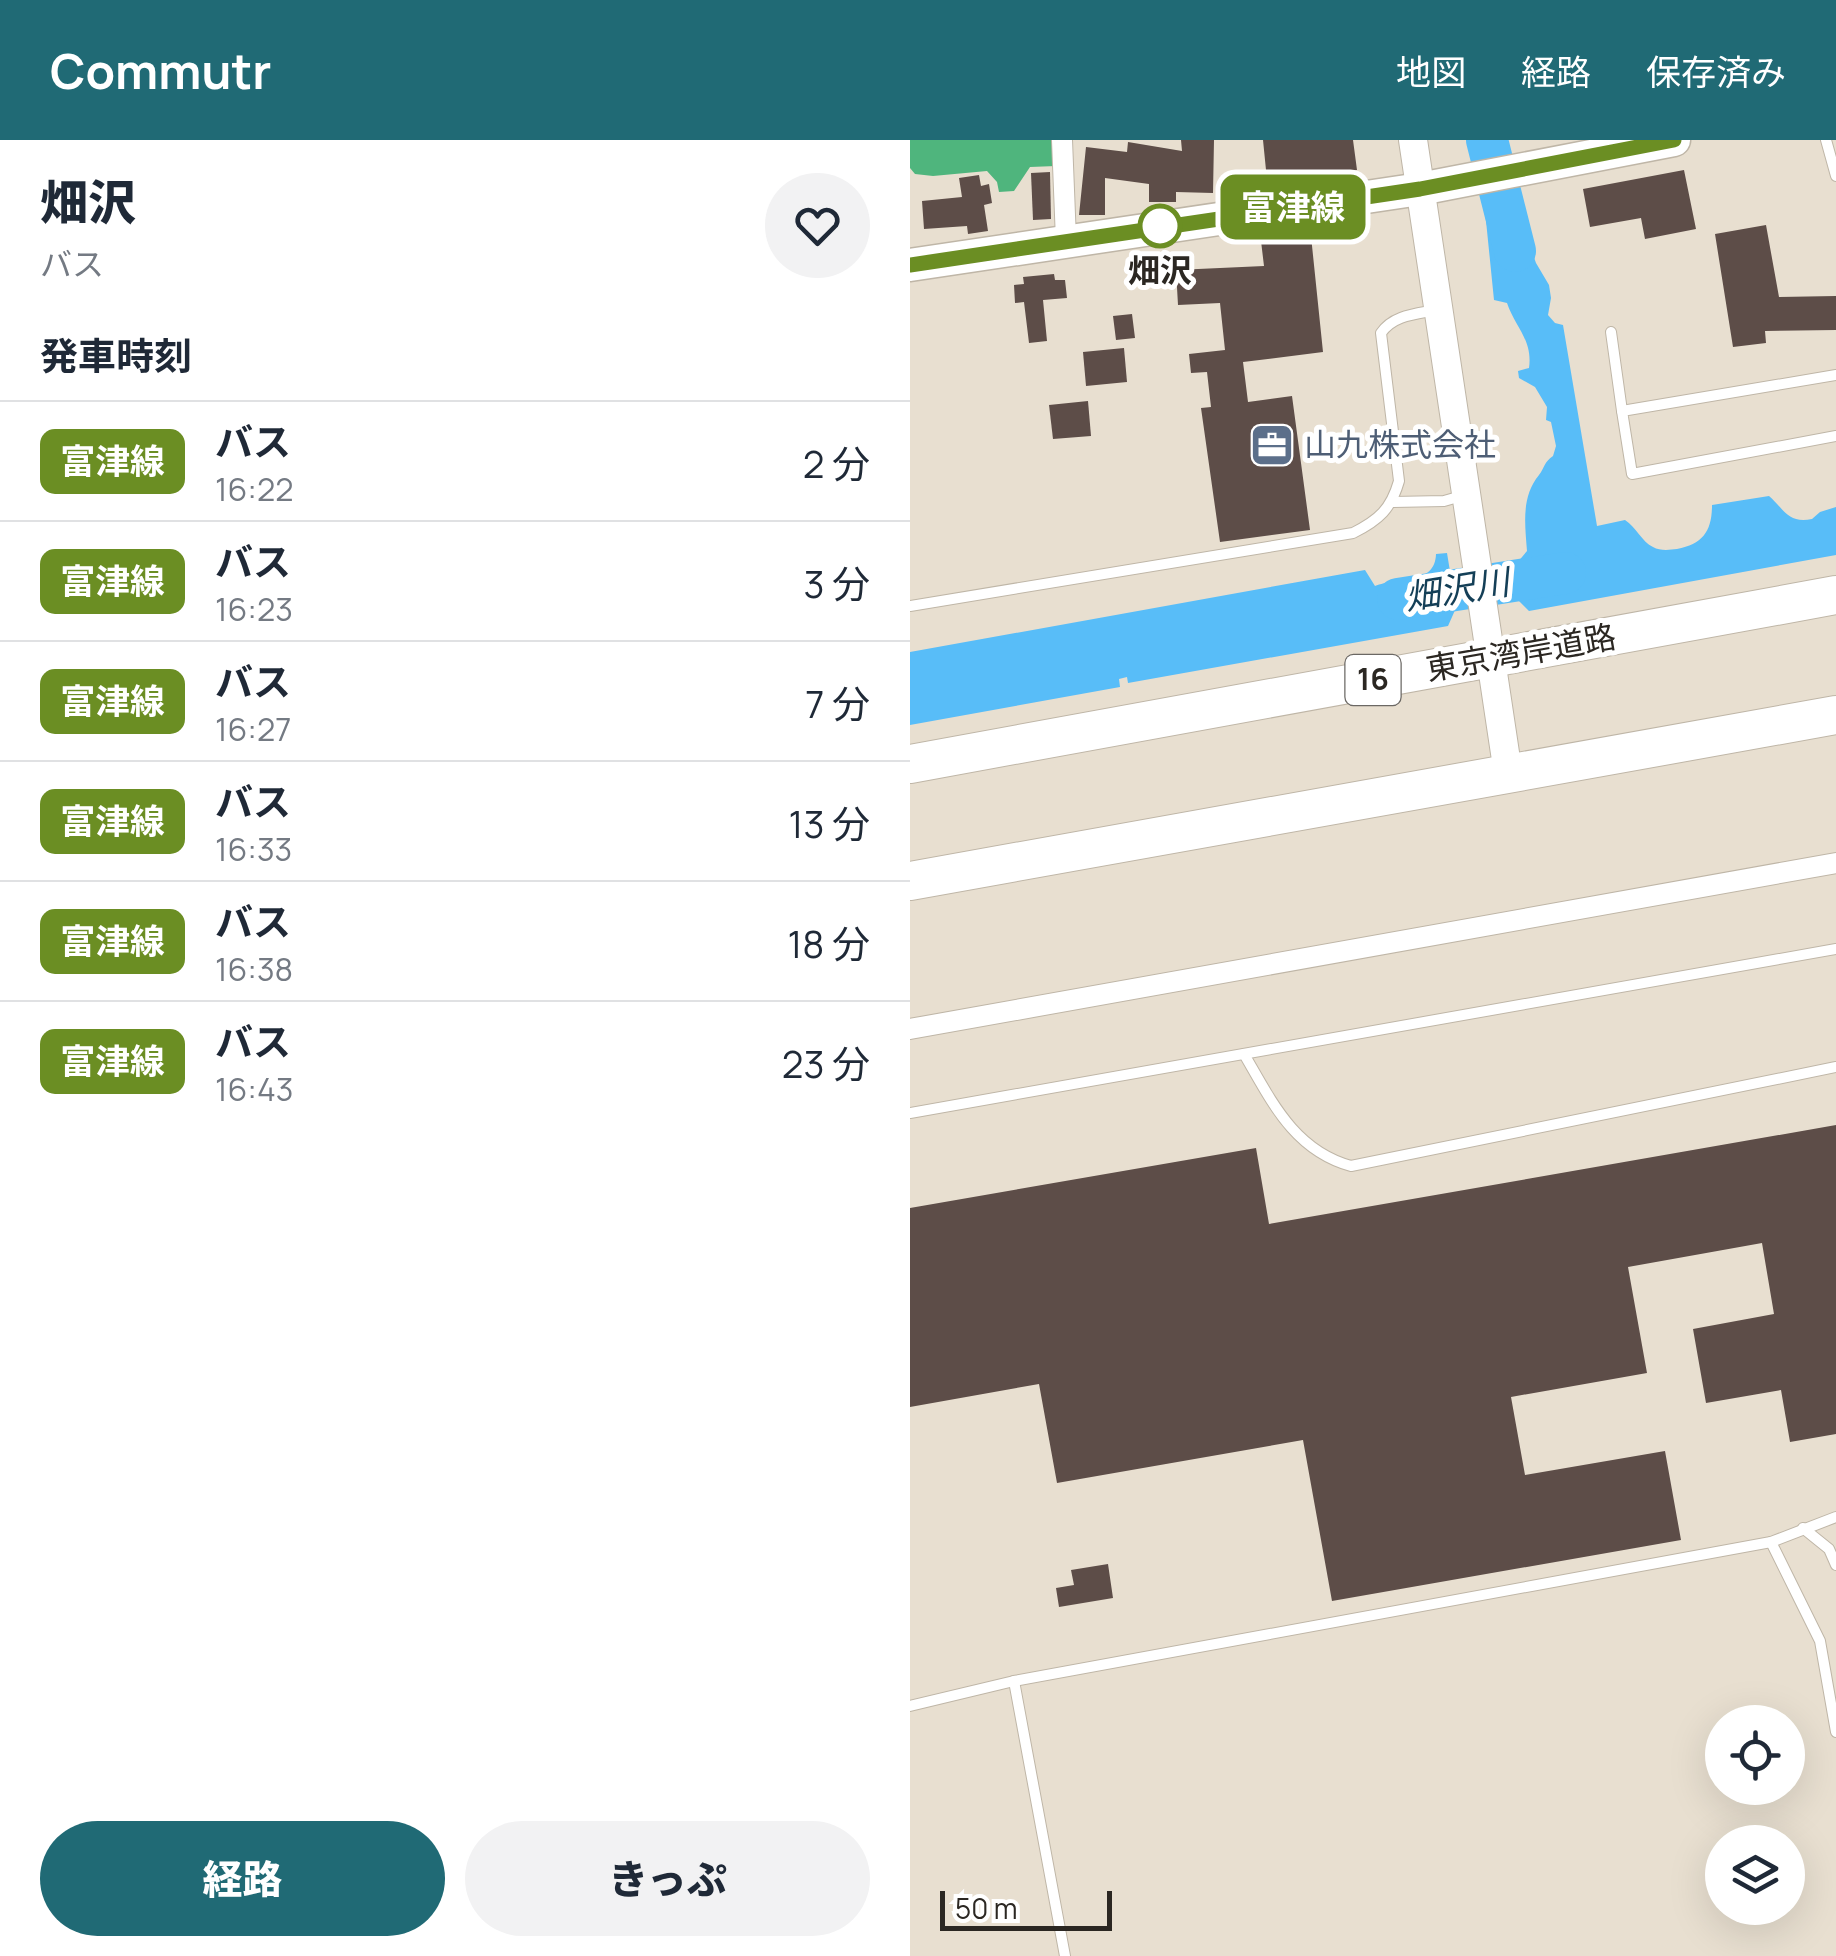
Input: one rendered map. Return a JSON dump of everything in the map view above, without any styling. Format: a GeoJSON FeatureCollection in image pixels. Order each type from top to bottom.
{"type":"FeatureCollection","features":[{"type":"Feature","properties":{"kind":"highway","name":"東京湾岸道路"},"geometry":{"type":"LineString","coordinates":[[910,764],[1490,647],[1836,594]]}},
{"type":"Feature","properties":{"kind":"highway"},"geometry":{"type":"LineString","coordinates":[[910,882],[1836,715]]}},
{"type":"Feature","properties":{"kind":"main road"},"geometry":{"type":"LineString","coordinates":[[910,265],[1420,189],[1472,180],[1568,154],[1674,140]]}},
{"type":"Feature","properties":{"kind":"street"},"geometry":{"type":"LineString","coordinates":[[1062,140],[1066,240]]}},
{"type":"Feature","properties":{"kind":"street"},"geometry":{"type":"LineString","coordinates":[[1413,140],[1508,773]]}},
{"type":"Feature","properties":{"kind":"street"},"geometry":{"type":"LineString","coordinates":[[910,1028],[1836,863]]}},
{"type":"Feature","properties":{"kind":"lane"},"geometry":{"type":"LineString","coordinates":[[1826,140],[1836,176]]}},
{"type":"Feature","properties":{"kind":"lane"},"geometry":{"type":"LineString","coordinates":[[910,606],[1352,533],[1377,521],[1393,502],[1399,481],[1381,333],[1387,324],[1401,318],[1440,309]]}},
{"type":"Feature","properties":{"kind":"lane"},"geometry":{"type":"LineString","coordinates":[[1611,332],[1632,474],[1836,436]]}},
{"type":"Feature","properties":{"kind":"lane"},"geometry":{"type":"LineString","coordinates":[[1622,412],[1836,375]]}},
{"type":"Feature","properties":{"kind":"lane"},"geometry":{"type":"LineString","coordinates":[[1393,502],[1444,501],[1466,496]]}},
{"type":"Feature","properties":{"kind":"lane"},"geometry":{"type":"LineString","coordinates":[[910,1113],[1836,949]]}},
{"type":"Feature","properties":{"kind":"lane"},"geometry":{"type":"LineString","coordinates":[[1244,1054],[1292,1133],[1332,1161],[1351,1166],[1836,1067]]}},
{"type":"Feature","properties":{"kind":"lane"},"geometry":{"type":"LineString","coordinates":[[910,1706],[1014,1681],[1771,1542],[1836,1517]]}},
{"type":"Feature","properties":{"kind":"lane"},"geometry":{"type":"LineString","coordinates":[[1803,1528],[1829,1549],[1836,1565]]}},
{"type":"Feature","properties":{"kind":"lane"},"geometry":{"type":"LineString","coordinates":[[1771,1542],[1820,1641],[1836,1732]]}},
{"type":"Feature","properties":{"kind":"lane"},"geometry":{"type":"LineString","coordinates":[[1014,1681],[1065,1956]]}},
{"type":"Feature","properties":{"kind":"green space"},"geometry":{"type":"Polygon","coordinates":[[[910,140],[1056,140],[1056,166],[1030,167],[1014,191],[999,192],[997,182],[987,171],[915,174],[910,168],[910,140]]]}},
{"type":"Feature","properties":{"kind":"water"},"geometry":{"type":"Polygon","coordinates":[[[1519,194],[1522,223],[1536,263],[1549,285],[1548,315],[1563,325],[1597,526],[1625,520],[1653,547],[1677,549],[1704,535],[1712,505],[1769,496],[1797,519],[1812,519],[1836,507],[1836,555],[1529,611],[1513,595],[1508,566],[1517,563],[1527,551],[1529,492],[1556,446],[1551,422],[1546,420],[1547,407],[1535,387],[1519,378],[1518,371],[1529,368],[1526,341],[1507,303],[1494,300],[1484,201],[1519,194]]]}},
{"type":"Feature","properties":{"kind":"water"},"geometry":{"type":"Polygon","coordinates":[[[1447,553],[1456,608],[1448,626],[1128,683],[1127,677],[1119,679],[1120,687],[910,725],[910,652],[1365,570],[1375,586],[1413,579],[1429,571],[1436,554],[1447,553]]]}},
{"type":"Feature","properties":{"kind":"building"},"geometry":{"type":"Polygon","coordinates":[[[1181,140],[1214,140],[1213,193],[1176,192],[1176,202],[1149,202],[1149,184],[1105,178],[1105,215],[1079,215],[1086,147],[1127,152],[1128,142],[1182,151],[1181,140]]]}},
{"type":"Feature","properties":{"kind":"building"},"geometry":{"type":"Polygon","coordinates":[[[1263,140],[1353,140],[1357,170],[1303,176],[1304,186],[1268,190],[1263,140]]]}},
{"type":"Feature","properties":{"kind":"building"},"geometry":{"type":"Polygon","coordinates":[[[1684,170],[1696,229],[1645,239],[1641,218],[1590,227],[1583,189],[1684,170]]]}},
{"type":"Feature","properties":{"kind":"building"},"geometry":{"type":"Polygon","coordinates":[[[1050,172],[1051,219],[1033,220],[1031,173],[1050,172]]]}},
{"type":"Feature","properties":{"kind":"building"},"geometry":{"type":"Polygon","coordinates":[[[979,175],[981,186],[989,184],[992,203],[984,205],[988,231],[968,234],[967,226],[924,229],[922,201],[962,197],[959,178],[979,175]]]}},
{"type":"Feature","properties":{"kind":"building"},"geometry":{"type":"Polygon","coordinates":[[[1766,225],[1779,297],[1836,296],[1836,330],[1765,331],[1766,343],[1733,347],[1715,234],[1766,225]]]}},
{"type":"Feature","properties":{"kind":"building"},"geometry":{"type":"Polygon","coordinates":[[[1311,236],[1323,352],[1243,362],[1248,402],[1292,396],[1310,530],[1220,542],[1201,408],[1211,407],[1207,372],[1191,373],[1189,354],[1225,350],[1220,303],[1178,305],[1176,270],[1264,266],[1261,241],[1311,236]]]}},
{"type":"Feature","properties":{"kind":"building"},"geometry":{"type":"Polygon","coordinates":[[[1054,274],[1055,280],[1065,280],[1067,298],[1043,300],[1047,341],[1029,343],[1024,302],[1015,303],[1014,285],[1024,284],[1023,277],[1054,274]]]}},
{"type":"Feature","properties":{"kind":"building"},"geometry":{"type":"Polygon","coordinates":[[[1132,314],[1135,338],[1116,340],[1113,316],[1132,314]]]}},
{"type":"Feature","properties":{"kind":"building"},"geometry":{"type":"Polygon","coordinates":[[[1124,348],[1127,382],[1086,386],[1083,352],[1124,348]]]}},
{"type":"Feature","properties":{"kind":"building"},"geometry":{"type":"Polygon","coordinates":[[[1088,401],[1091,436],[1053,439],[1049,405],[1088,401]]]}},
{"type":"Feature","properties":{"kind":"building"},"geometry":{"type":"Polygon","coordinates":[[[1836,1125],[1836,1434],[1790,1442],[1781,1390],[1706,1403],[1693,1329],[1774,1314],[1762,1243],[1628,1267],[1647,1373],[1511,1397],[1525,1475],[1665,1451],[1681,1540],[1332,1601],[1303,1440],[1057,1483],[1039,1384],[910,1407],[910,1208],[1256,1148],[1269,1224],[1836,1125]]]}},
{"type":"Feature","properties":{"kind":"building"},"geometry":{"type":"Polygon","coordinates":[[[1108,1564],[1113,1598],[1059,1607],[1056,1588],[1074,1585],[1071,1570],[1108,1564]]]}},
{"type":"Feature","properties":{"kind":"waterway","name":"畑沢川"},"geometry":{"type":"LineString","coordinates":[[1487,140],[1515,251]]}},
{"type":"Feature","properties":{"kind":"waterway","name":"畑沢川"},"geometry":{"type":"LineString","coordinates":[[1398,599],[1565,573]]}},
{"type":"Feature","properties":{"kind":"bus line","name":"富津線"},"geometry":{"type":"LineString","coordinates":[[910,265],[1420,189],[1674,140]]}},
{"type":"Feature","properties":{"kind":"place","name":"畑沢"},"geometry":{"type":"Point","coordinates":[1160,226]}},
{"type":"Feature","properties":{"kind":"place","name":"山九株式会社"},"geometry":{"type":"Point","coordinates":[1272,445]}}]}
